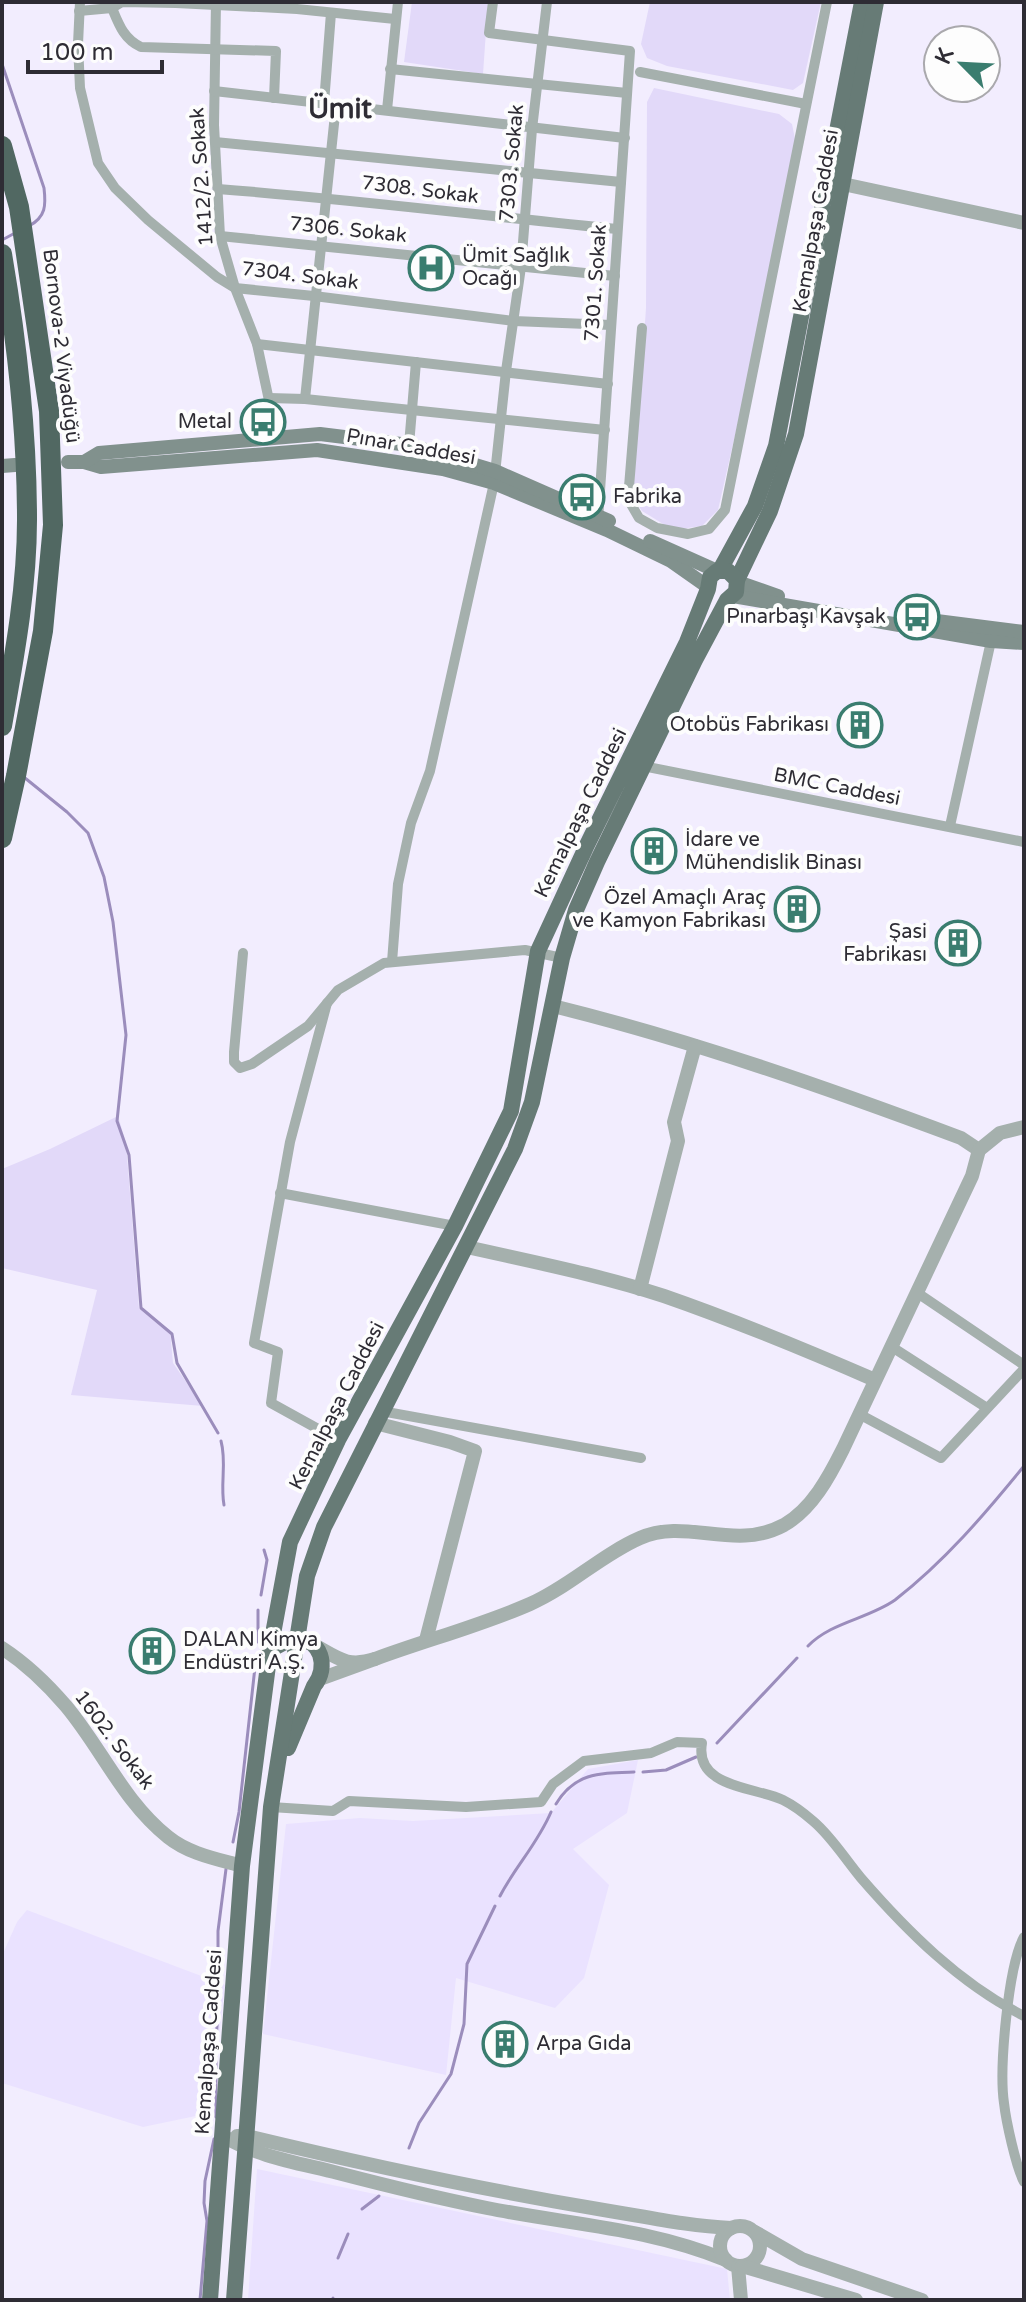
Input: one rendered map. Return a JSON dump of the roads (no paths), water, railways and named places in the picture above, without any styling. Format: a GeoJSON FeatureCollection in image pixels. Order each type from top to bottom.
{"type":"FeatureCollection","features":[{"type":"Feature","properties":{"kind":"highway","name":"Bornova-2 Viyadüğü"},"geometry":{"type":"LineString","coordinates":[[2,146],[19,207],[49,411],[53,525],[43,631],[2,838]]}},
{"type":"Feature","properties":{"kind":"highway"},"geometry":{"type":"LineString","coordinates":[[2,254],[24,417],[27,523],[19,635],[2,726]]}},
{"type":"Feature","properties":{"kind":"main road","name":"Kemalpaşa Caddesi"},"geometry":{"type":"LineString","coordinates":[[210,2300],[242,1866],[270,1658],[290,1542],[338,1440],[455,1226],[511,1111],[538,951],[687,642],[710,577],[718,571],[755,506],[776,446],[862,2]]}},
{"type":"Feature","properties":{"kind":"main road","name":"Kemalpaşa Caddesi"},"geometry":{"type":"LineString","coordinates":[[234,2300],[271,1807],[307,1576],[324,1527],[515,1149],[532,1102],[562,958],[581,898],[770,511],[796,434],[876,2]]}},
{"type":"Feature","properties":{"kind":"main road","name":"Pınar Caddesi"},"geometry":{"type":"LineString","coordinates":[[84,462],[99,453],[320,434],[409,445],[598,521],[671,561],[708,588]]}},
{"type":"Feature","properties":{"kind":"main road","name":"Pınar Caddesi"},"geometry":{"type":"LineString","coordinates":[[68,462],[101,467],[317,450],[494,477]]}},
{"type":"Feature","properties":{"kind":"main road"},"geometry":{"type":"LineString","coordinates":[[598,521],[718,571],[730,572],[734,590]]}},
{"type":"Feature","properties":{"kind":"main road"},"geometry":{"type":"LineString","coordinates":[[708,588],[715,598],[734,590],[764,592],[816,604],[1024,632]]}},
{"type":"Feature","properties":{"kind":"main road"},"geometry":{"type":"LineString","coordinates":[[734,590],[991,641],[1024,643]]}},
{"type":"Feature","properties":{"kind":"main road"},"geometry":{"type":"LineString","coordinates":[[277,1775],[317,1683],[323,1661],[314,1645],[297,1639],[288,1640],[270,1658],[275,1682],[290,1692],[307,1691],[317,1683]]}},
{"type":"Feature","properties":{"kind":"street"},"geometry":{"type":"LineString","coordinates":[[80,7],[112,8],[122,2],[216,3],[395,19]]}},
{"type":"Feature","properties":{"kind":"street"},"geometry":{"type":"LineString","coordinates":[[387,110],[398,2]]}},
{"type":"Feature","properties":{"kind":"street"},"geometry":{"type":"LineString","coordinates":[[493,2],[489,33],[542,38]]}},
{"type":"Feature","properties":{"kind":"street","name":"7303. Sokak"},"geometry":{"type":"LineString","coordinates":[[392,962],[398,884],[411,823],[430,771],[494,477],[521,267],[532,129],[547,2]]}},
{"type":"Feature","properties":{"kind":"street"},"geometry":{"type":"LineString","coordinates":[[642,328],[628,499],[639,518],[657,528],[688,534],[709,529],[725,510],[827,2]]}},
{"type":"Feature","properties":{"kind":"street","name":"1412/2. Sokak"},"geometry":{"type":"LineString","coordinates":[[216,3],[214,91],[220,236],[235,288],[257,344],[277,438]]}},
{"type":"Feature","properties":{"kind":"street","name":"7304. Sokak"},"geometry":{"type":"LineString","coordinates":[[80,7],[80,88],[98,163],[115,188],[148,220],[217,277],[235,288],[514,321],[611,325]]}},
{"type":"Feature","properties":{"kind":"street"},"geometry":{"type":"LineString","coordinates":[[112,8],[121,30],[130,42],[141,47],[276,51],[274,98]]}},
{"type":"Feature","properties":{"kind":"street"},"geometry":{"type":"LineString","coordinates":[[305,399],[332,153],[331,13]]}},
{"type":"Feature","properties":{"kind":"street","name":"7301. Sokak"},"geometry":{"type":"LineString","coordinates":[[542,38],[630,51],[598,521]]}},
{"type":"Feature","properties":{"kind":"street"},"geometry":{"type":"LineString","coordinates":[[390,69],[627,93]]}},
{"type":"Feature","properties":{"kind":"street"},"geometry":{"type":"LineString","coordinates":[[640,72],[806,104]]}},
{"type":"Feature","properties":{"kind":"street"},"geometry":{"type":"LineString","coordinates":[[214,91],[625,138]]}},
{"type":"Feature","properties":{"kind":"street"},"geometry":{"type":"LineString","coordinates":[[215,142],[621,182]]}},
{"type":"Feature","properties":{"kind":"street"},"geometry":{"type":"LineString","coordinates":[[843,184],[1024,223]]}},
{"type":"Feature","properties":{"kind":"street","name":"7308. Sokak"},"geometry":{"type":"LineString","coordinates":[[218,189],[328,197],[617,229]]}},
{"type":"Feature","properties":{"kind":"street","name":"7306. Sokak"},"geometry":{"type":"LineString","coordinates":[[220,236],[615,276]]}},
{"type":"Feature","properties":{"kind":"street"},"geometry":{"type":"LineString","coordinates":[[257,344],[608,384]]}},
{"type":"Feature","properties":{"kind":"street"},"geometry":{"type":"LineString","coordinates":[[409,445],[416,362]]}},
{"type":"Feature","properties":{"kind":"street"},"geometry":{"type":"LineString","coordinates":[[269,398],[305,399],[605,430]]}},
{"type":"Feature","properties":{"kind":"street"},"geometry":{"type":"LineString","coordinates":[[950,826],[991,641]]}},
{"type":"Feature","properties":{"kind":"street","name":"BMC Caddesi"},"geometry":{"type":"LineString","coordinates":[[643,766],[1024,842]]}},
{"type":"Feature","properties":{"kind":"street"},"geometry":{"type":"LineString","coordinates":[[243,953],[234,1052],[234,1062],[240,1068],[252,1064],[308,1026],[338,990],[384,963],[525,950],[562,958]]}},
{"type":"Feature","properties":{"kind":"street"},"geometry":{"type":"LineString","coordinates":[[327,1003],[290,1142],[254,1343],[278,1352],[271,1403],[338,1440]]}},
{"type":"Feature","properties":{"kind":"street"},"geometry":{"type":"LineString","coordinates":[[553,1006],[639,1027],[879,1108],[961,1138],[979,1150]]}},
{"type":"Feature","properties":{"kind":"street"},"geometry":{"type":"LineString","coordinates":[[640,1289],[678,1141],[674,1122],[695,1046]]}},
{"type":"Feature","properties":{"kind":"street"},"geometry":{"type":"LineString","coordinates":[[317,1683],[426,1640],[446,1636],[533,1603],[640,1537],[664,1531],[747,1538],[785,1524],[801,1512],[826,1482],[919,1294],[972,1176],[979,1150],[1000,1133],[1024,1127]]}},
{"type":"Feature","properties":{"kind":"street"},"geometry":{"type":"LineString","coordinates":[[280,1193],[455,1226]]}},
{"type":"Feature","properties":{"kind":"street"},"geometry":{"type":"LineString","coordinates":[[467,1247],[640,1289],[795,1346],[875,1380]]}},
{"type":"Feature","properties":{"kind":"street"},"geometry":{"type":"LineString","coordinates":[[859,1414],[941,1458],[1024,1367],[919,1294]]}},
{"type":"Feature","properties":{"kind":"street"},"geometry":{"type":"LineString","coordinates":[[892,1347],[987,1408]]}},
{"type":"Feature","properties":{"kind":"street"},"geometry":{"type":"LineString","coordinates":[[378,1417],[641,1458]]}},
{"type":"Feature","properties":{"kind":"street"},"geometry":{"type":"LineString","coordinates":[[378,1417],[475,1451],[426,1640]]}},
{"type":"Feature","properties":{"kind":"street"},"geometry":{"type":"LineString","coordinates":[[314,1645],[346,1663],[358,1664],[375,1659]]}},
{"type":"Feature","properties":{"kind":"street","name":"1602. Sokak"},"geometry":{"type":"LineString","coordinates":[[2,1648],[66,1707],[124,1792],[170,1838],[213,1860],[242,1866]]}},
{"type":"Feature","properties":{"kind":"street"},"geometry":{"type":"LineString","coordinates":[[271,1807],[333,1811],[349,1801],[466,1807],[541,1802],[553,1784],[584,1761],[651,1753],[677,1742],[702,1743],[700,1753],[706,1764],[725,1783],[784,1800],[814,1821],[923,1946],[1008,2008],[1024,2016]]}},
{"type":"Feature","properties":{"kind":"street"},"geometry":{"type":"LineString","coordinates":[[1024,1937],[1013,1964],[1003,2101],[1024,2182]]}},
{"type":"Feature","properties":{"kind":"street"},"geometry":{"type":"LineString","coordinates":[[223,2136],[488,2209],[665,2238],[735,2264],[856,2300]]}},
{"type":"Feature","properties":{"kind":"street"},"geometry":{"type":"LineString","coordinates":[[246,2143],[681,2224],[740,2226],[815,2264],[922,2300]]}},
{"type":"Feature","properties":{"kind":"street"},"geometry":{"type":"LineString","coordinates":[[731,2228],[721,2243],[735,2264],[741,2300]]}},
{"type":"Feature","properties":{"kind":"street"},"geometry":{"type":"LineString","coordinates":[[735,2264],[758,2256],[760,2244],[755,2232]]}},
{"type":"Feature","properties":{"kind":"waterway"},"geometry":{"type":"LineString","coordinates":[[2,64],[44,188],[44,210],[39,219],[29,226]]}},
{"type":"Feature","properties":{"kind":"waterway"},"geometry":{"type":"LineString","coordinates":[[2,240],[15,233]]}},
{"type":"Feature","properties":{"kind":"waterway"},"geometry":{"type":"LineString","coordinates":[[25,778],[88,833],[104,877],[113,922],[126,1035],[117,1121],[129,1155],[141,1308],[172,1334],[177,1363],[218,1433]]}},
{"type":"Feature","properties":{"kind":"waterway"},"geometry":{"type":"LineString","coordinates":[[221,1441],[224,1505]]}},
{"type":"Feature","properties":{"kind":"waterway"},"geometry":{"type":"LineString","coordinates":[[808,1646],[828,1631],[895,1600],[931,1570],[963,1537],[1024,1466]]}},
{"type":"Feature","properties":{"kind":"waterway"},"geometry":{"type":"LineString","coordinates":[[261,1595],[267,1560],[264,1550]]}},
{"type":"Feature","properties":{"kind":"waterway"},"geometry":{"type":"LineString","coordinates":[[258,1610],[258,1642]]}},
{"type":"Feature","properties":{"kind":"waterway"},"geometry":{"type":"LineString","coordinates":[[233,1842],[256,1658]]}},
{"type":"Feature","properties":{"kind":"waterway"},"geometry":{"type":"LineString","coordinates":[[717,1743],[797,1658]]}},
{"type":"Feature","properties":{"kind":"waterway"},"geometry":{"type":"LineString","coordinates":[[643,1772],[666,1770],[696,1757]]}},
{"type":"Feature","properties":{"kind":"waterway"},"geometry":{"type":"LineString","coordinates":[[556,1804],[563,1793],[580,1780],[600,1774],[634,1772]]}},
{"type":"Feature","properties":{"kind":"waterway"},"geometry":{"type":"LineString","coordinates":[[500,1896],[551,1812]]}},
{"type":"Feature","properties":{"kind":"waterway"},"geometry":{"type":"LineString","coordinates":[[218,1963],[218,1931],[226,1869]]}},
{"type":"Feature","properties":{"kind":"waterway"},"geometry":{"type":"LineString","coordinates":[[409,2148],[419,2123],[451,2074],[464,2024],[467,1964],[495,1906]]}},
{"type":"Feature","properties":{"kind":"waterway"},"geometry":{"type":"LineString","coordinates":[[216,2117],[220,1985]]}},
{"type":"Feature","properties":{"kind":"waterway"},"geometry":{"type":"LineString","coordinates":[[200,2300],[207,2221],[205,2181],[214,2139]]}},
{"type":"Feature","properties":{"kind":"waterway"},"geometry":{"type":"LineString","coordinates":[[362,2209],[379,2196]]}},
{"type":"Feature","properties":{"kind":"waterway"},"geometry":{"type":"LineString","coordinates":[[338,2258],[348,2234]]}},
{"type":"Feature","properties":{"kind":"place","name":"Ümit Sağlık Ocağı"},"geometry":{"type":"Point","coordinates":[431,268]}},
{"type":"Feature","properties":{"kind":"place","name":"Metal"},"geometry":{"type":"Point","coordinates":[263,422]}},
{"type":"Feature","properties":{"kind":"place","name":"Fabrika"},"geometry":{"type":"Point","coordinates":[582,497]}},
{"type":"Feature","properties":{"kind":"place","name":"Pınarbaşı Kavşak"},"geometry":{"type":"Point","coordinates":[917,617]}},
{"type":"Feature","properties":{"kind":"place","name":"Otobüs Fabrikası"},"geometry":{"type":"Point","coordinates":[860,725]}},
{"type":"Feature","properties":{"kind":"place","name":"İdare ve Mühendislik Binası"},"geometry":{"type":"Point","coordinates":[654,851]}},
{"type":"Feature","properties":{"kind":"place","name":"Özel Amaçlı Araç ve Kamyon Fabrikası"},"geometry":{"type":"Point","coordinates":[797,909]}},
{"type":"Feature","properties":{"kind":"place","name":"Şasi Fabrikası"},"geometry":{"type":"Point","coordinates":[958,943]}},
{"type":"Feature","properties":{"kind":"place","name":"DALAN Kimya Endüstri A.Ş."},"geometry":{"type":"Point","coordinates":[152,1651]}},
{"type":"Feature","properties":{"kind":"place","name":"Arpa Gıda"},"geometry":{"type":"Point","coordinates":[505,2044]}},
{"type":"Feature","properties":{"kind":"district","name":"Ümit"},"geometry":{"type":"Point","coordinates":[340,109]}}]}
